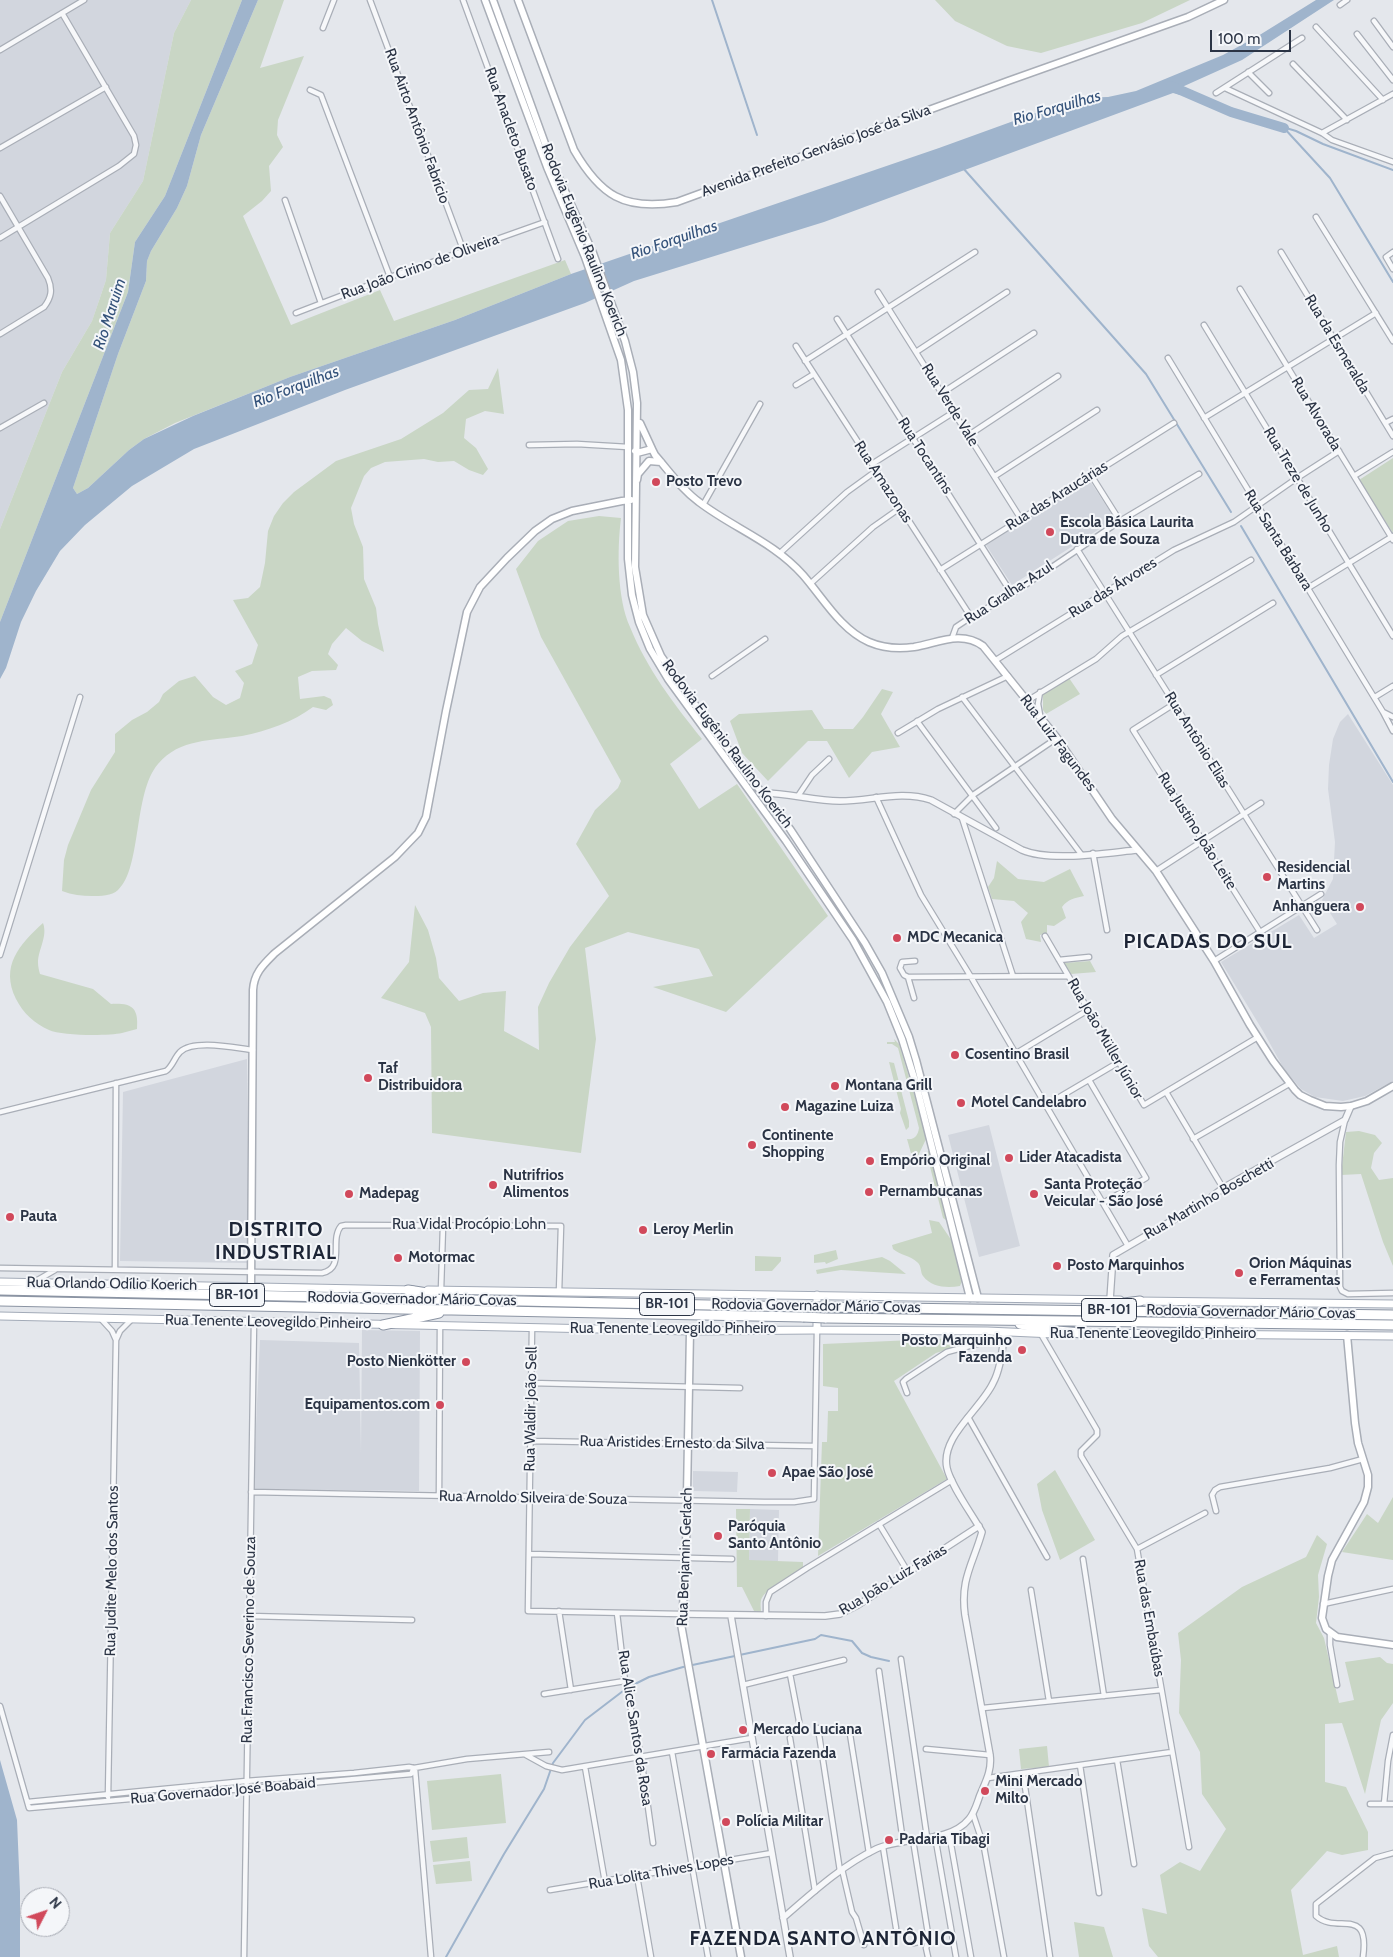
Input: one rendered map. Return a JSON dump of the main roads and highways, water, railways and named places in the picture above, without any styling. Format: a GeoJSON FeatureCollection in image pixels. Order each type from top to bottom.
{"type":"FeatureCollection","features":[{"type":"Feature","properties":{"kind":"highway","name":"Rodovia Governador Mário Covas"},"geometry":{"type":"LineString","coordinates":[[0,1290],[802,1307],[1393,1314]]}},
{"type":"Feature","properties":{"kind":"highway"},"geometry":{"type":"LineString","coordinates":[[408,1290],[474,1299]]}},
{"type":"Feature","properties":{"kind":"highway","name":"Rodovia Governador Mário Covas"},"geometry":{"type":"LineString","coordinates":[[0,1301],[825,1318],[1393,1326]]}},
{"type":"Feature","properties":{"kind":"highway"},"geometry":{"type":"LineString","coordinates":[[1068,1310],[1140,1301]]}},
{"type":"Feature","properties":{"kind":"highway"},"geometry":{"type":"LineString","coordinates":[[383,1325],[451,1310]]}},
{"type":"Feature","properties":{"kind":"highway"},"geometry":{"type":"LineString","coordinates":[[1003,1320],[1057,1331],[1082,1333]]}},
{"type":"Feature","properties":{"kind":"main road","name":"Rodovia Eugênio Raulino Koerich"},"geometry":{"type":"LineString","coordinates":[[485,0],[547,167],[585,257],[616,342],[624,376],[628,410],[628,447],[634,556],[643,615],[654,643],[672,674],[790,828],[882,972],[900,1014],[924,1086],[978,1298]]}},
{"type":"Feature","properties":{"kind":"main road","name":"Rodovia Eugênio Raulino Koerich"},"geometry":{"type":"LineString","coordinates":[[493,0],[551,160],[593,253],[622,331],[633,372],[637,415],[635,486],[631,500],[627,550],[630,581],[639,622],[650,649],[676,691],[776,827],[844,927],[867,963],[892,1013],[916,1084],[970,1298]]}},
{"type":"Feature","properties":{"kind":"main road","name":"Avenida Prefeito Gervásio José da Silva"},"geometry":{"type":"LineString","coordinates":[[518,0],[574,150],[587,173],[600,186],[615,196],[631,202],[647,204],[677,202],[1188,17],[1224,0]]}},
{"type":"Feature","properties":{"kind":"main road"},"geometry":{"type":"LineString","coordinates":[[635,486],[638,474],[649,462],[653,452],[637,415]]}},
{"type":"Feature","properties":{"kind":"main road"},"geometry":{"type":"LineString","coordinates":[[628,447],[640,462],[661,462]]}},
{"type":"Feature","properties":{"kind":"main road"},"geometry":{"type":"LineString","coordinates":[[636,456],[653,452]]}},
{"type":"Feature","properties":{"kind":"main road","name":"Rua Luiz Fagundes"},"geometry":{"type":"LineString","coordinates":[[653,452],[686,491],[703,505],[780,553],[846,626],[869,642],[889,647],[906,648],[960,637],[972,639],[983,646],[1057,738],[1112,819],[1156,871],[1214,961],[1258,1037],[1289,1084],[1300,1095],[1325,1106],[1351,1106],[1367,1101],[1393,1086]]}},
{"type":"Feature","properties":{"kind":"main road"},"geometry":{"type":"LineString","coordinates":[[251,1287],[254,982],[258,971],[275,953],[395,858],[413,840],[423,825],[429,809],[446,711],[468,612],[480,588],[506,558],[535,531],[552,519],[572,511],[631,500]]}},
{"type":"Feature","properties":{"kind":"main road","name":"Rua Orlando Odílio Koerich"},"geometry":{"type":"LineString","coordinates":[[0,1282],[408,1290],[1393,1304]]}},
{"type":"Feature","properties":{"kind":"main road"},"geometry":{"type":"LineString","coordinates":[[817,1295],[817,1330]]}},
{"type":"Feature","properties":{"kind":"main road","name":"Rua Tenente Leovegildo Pinheiro"},"geometry":{"type":"LineString","coordinates":[[0,1316],[690,1331],[987,1331],[1041,1334],[1393,1336]]}},
{"type":"Feature","properties":{"kind":"main road","name":"Rua Benjamin Gerlach"},"geometry":{"type":"LineString","coordinates":[[690,1331],[686,1558],[684,1607],[681,1614],[682,1631],[704,1746],[740,1957]]}},
{"type":"Feature","properties":{"kind":"main road"},"geometry":{"type":"LineString","coordinates":[[1347,1335],[1355,1423],[1368,1479],[1368,1491],[1335,1552],[1329,1569],[1322,1622],[1330,1633],[1347,1640],[1393,1645]]}},
{"type":"Feature","properties":{"kind":"water","name":"Rio Forquilhas"},"geometry":{"type":"Polygon","coordinates":[[[242,0],[258,0],[201,135],[187,186],[177,208],[147,261],[146,281],[118,354],[73,488],[77,494],[88,488],[129,450],[144,439],[193,416],[290,377],[455,320],[571,274],[939,148],[1077,98],[1108,97],[1136,91],[1223,55],[1316,0],[1334,0],[1242,60],[1182,87],[1186,90],[1180,95],[1173,93],[824,222],[634,281],[585,303],[345,390],[194,449],[132,486],[85,525],[60,551],[36,591],[21,622],[6,668],[0,679],[0,622],[128,292],[135,242],[165,196],[242,0]]]}},
{"type":"Feature","properties":{"kind":"water"},"geometry":{"type":"Polygon","coordinates":[[[0,1760],[17,1820],[20,1957],[0,1957],[0,1760]]]}},
{"type":"Feature","properties":{"kind":"waterway"},"geometry":{"type":"LineString","coordinates":[[712,0],[757,135]]}},
{"type":"Feature","properties":{"kind":"waterway"},"geometry":{"type":"LineString","coordinates":[[1171,86],[1231,112],[1284,128]]}},
{"type":"Feature","properties":{"kind":"waterway"},"geometry":{"type":"LineString","coordinates":[[1284,128],[1330,178],[1393,282]]}},
{"type":"Feature","properties":{"kind":"waterway"},"geometry":{"type":"LineString","coordinates":[[1286,128],[1393,170]]}},
{"type":"Feature","properties":{"kind":"waterway"},"geometry":{"type":"LineString","coordinates":[[963,168],[1146,374],[1231,512]]}},
{"type":"Feature","properties":{"kind":"waterway"},"geometry":{"type":"LineString","coordinates":[[1241,526],[1393,782]]}},
{"type":"Feature","properties":{"kind":"waterway"},"geometry":{"type":"LineString","coordinates":[[631,1686],[649,1677],[683,1667],[815,1639],[821,1635],[852,1641],[862,1653],[889,1661]]}},
{"type":"Feature","properties":{"kind":"waterway"},"geometry":{"type":"LineString","coordinates":[[446,1957],[504,1854],[544,1789],[553,1763],[585,1720],[623,1691]]}},
{"type":"Feature","properties":{"kind":"place","name":"Posto Trevo"},"geometry":{"type":"Point","coordinates":[656,482]}},
{"type":"Feature","properties":{"kind":"place","name":"Escola Básica Laurita Dutra de Souza"},"geometry":{"type":"Point","coordinates":[1050,532]}},
{"type":"Feature","properties":{"kind":"place","name":"Residencial Martins"},"geometry":{"type":"Point","coordinates":[1267,877]}},
{"type":"Feature","properties":{"kind":"place","name":"Anhanguera"},"geometry":{"type":"Point","coordinates":[1360,907]}},
{"type":"Feature","properties":{"kind":"place","name":"MDC Mecanica"},"geometry":{"type":"Point","coordinates":[897,938]}},
{"type":"Feature","properties":{"kind":"place","name":"Cosentino Brasil"},"geometry":{"type":"Point","coordinates":[955,1055]}},
{"type":"Feature","properties":{"kind":"place","name":"Taf Distribuidora"},"geometry":{"type":"Point","coordinates":[368,1078]}},
{"type":"Feature","properties":{"kind":"place","name":"Montana Grill"},"geometry":{"type":"Point","coordinates":[835,1086]}},
{"type":"Feature","properties":{"kind":"place","name":"Motel Candelabro"},"geometry":{"type":"Point","coordinates":[961,1103]}},
{"type":"Feature","properties":{"kind":"place","name":"Magazine Luiza"},"geometry":{"type":"Point","coordinates":[785,1107]}},
{"type":"Feature","properties":{"kind":"place","name":"Continente Shopping"},"geometry":{"type":"Point","coordinates":[752,1145]}},
{"type":"Feature","properties":{"kind":"place","name":"Lider Atacadista"},"geometry":{"type":"Point","coordinates":[1009,1158]}},
{"type":"Feature","properties":{"kind":"place","name":"Empório Original"},"geometry":{"type":"Point","coordinates":[870,1161]}},
{"type":"Feature","properties":{"kind":"place","name":"Nutrifrios Alimentos"},"geometry":{"type":"Point","coordinates":[493,1185]}},
{"type":"Feature","properties":{"kind":"place","name":"Pernambucanas"},"geometry":{"type":"Point","coordinates":[869,1192]}},
{"type":"Feature","properties":{"kind":"place","name":"Madepag"},"geometry":{"type":"Point","coordinates":[349,1194]}},
{"type":"Feature","properties":{"kind":"place","name":"Santa Proteção Veicular - São José"},"geometry":{"type":"Point","coordinates":[1034,1194]}},
{"type":"Feature","properties":{"kind":"place","name":"Pauta"},"geometry":{"type":"Point","coordinates":[10,1217]}},
{"type":"Feature","properties":{"kind":"place","name":"Leroy Merlin"},"geometry":{"type":"Point","coordinates":[643,1230]}},
{"type":"Feature","properties":{"kind":"place","name":"Motormac"},"geometry":{"type":"Point","coordinates":[398,1258]}},
{"type":"Feature","properties":{"kind":"place","name":"Posto Marquinhos"},"geometry":{"type":"Point","coordinates":[1057,1266]}},
{"type":"Feature","properties":{"kind":"place","name":"Orion Máquinas e Ferramentas"},"geometry":{"type":"Point","coordinates":[1239,1273]}},
{"type":"Feature","properties":{"kind":"place","name":"Posto Marquinho Fazenda"},"geometry":{"type":"Point","coordinates":[1022,1350]}},
{"type":"Feature","properties":{"kind":"place","name":"Posto Nienkötter"},"geometry":{"type":"Point","coordinates":[466,1362]}},
{"type":"Feature","properties":{"kind":"place","name":"Equipamentos.com"},"geometry":{"type":"Point","coordinates":[440,1405]}},
{"type":"Feature","properties":{"kind":"place","name":"Apae São José"},"geometry":{"type":"Point","coordinates":[772,1473]}},
{"type":"Feature","properties":{"kind":"place","name":"Paróquia Santo Antônio"},"geometry":{"type":"Point","coordinates":[718,1536]}},
{"type":"Feature","properties":{"kind":"place","name":"Mercado Luciana"},"geometry":{"type":"Point","coordinates":[743,1730]}},
{"type":"Feature","properties":{"kind":"place","name":"Farmácia Fazenda"},"geometry":{"type":"Point","coordinates":[711,1754]}},
{"type":"Feature","properties":{"kind":"place","name":"Mini Mercado Milto"},"geometry":{"type":"Point","coordinates":[985,1791]}},
{"type":"Feature","properties":{"kind":"place","name":"Polícia Militar"},"geometry":{"type":"Point","coordinates":[726,1822]}},
{"type":"Feature","properties":{"kind":"place","name":"Padaria Tibagi"},"geometry":{"type":"Point","coordinates":[889,1840]}},
{"type":"Feature","properties":{"kind":"district","name":"PICADAS DO SUL"},"geometry":{"type":"Point","coordinates":[1208,942]}},
{"type":"Feature","properties":{"kind":"district","name":"DISTRITO INDUSTRIAL"},"geometry":{"type":"Point","coordinates":[276,1242]}},
{"type":"Feature","properties":{"kind":"district","name":"FAZENDA SANTO ANTÔNIO"},"geometry":{"type":"Point","coordinates":[823,1939]}},
{"type":"Feature","properties":{"kind":"water label","name":"Rio Maruim"},"geometry":{"type":"Point","coordinates":[110,314]}}]}
